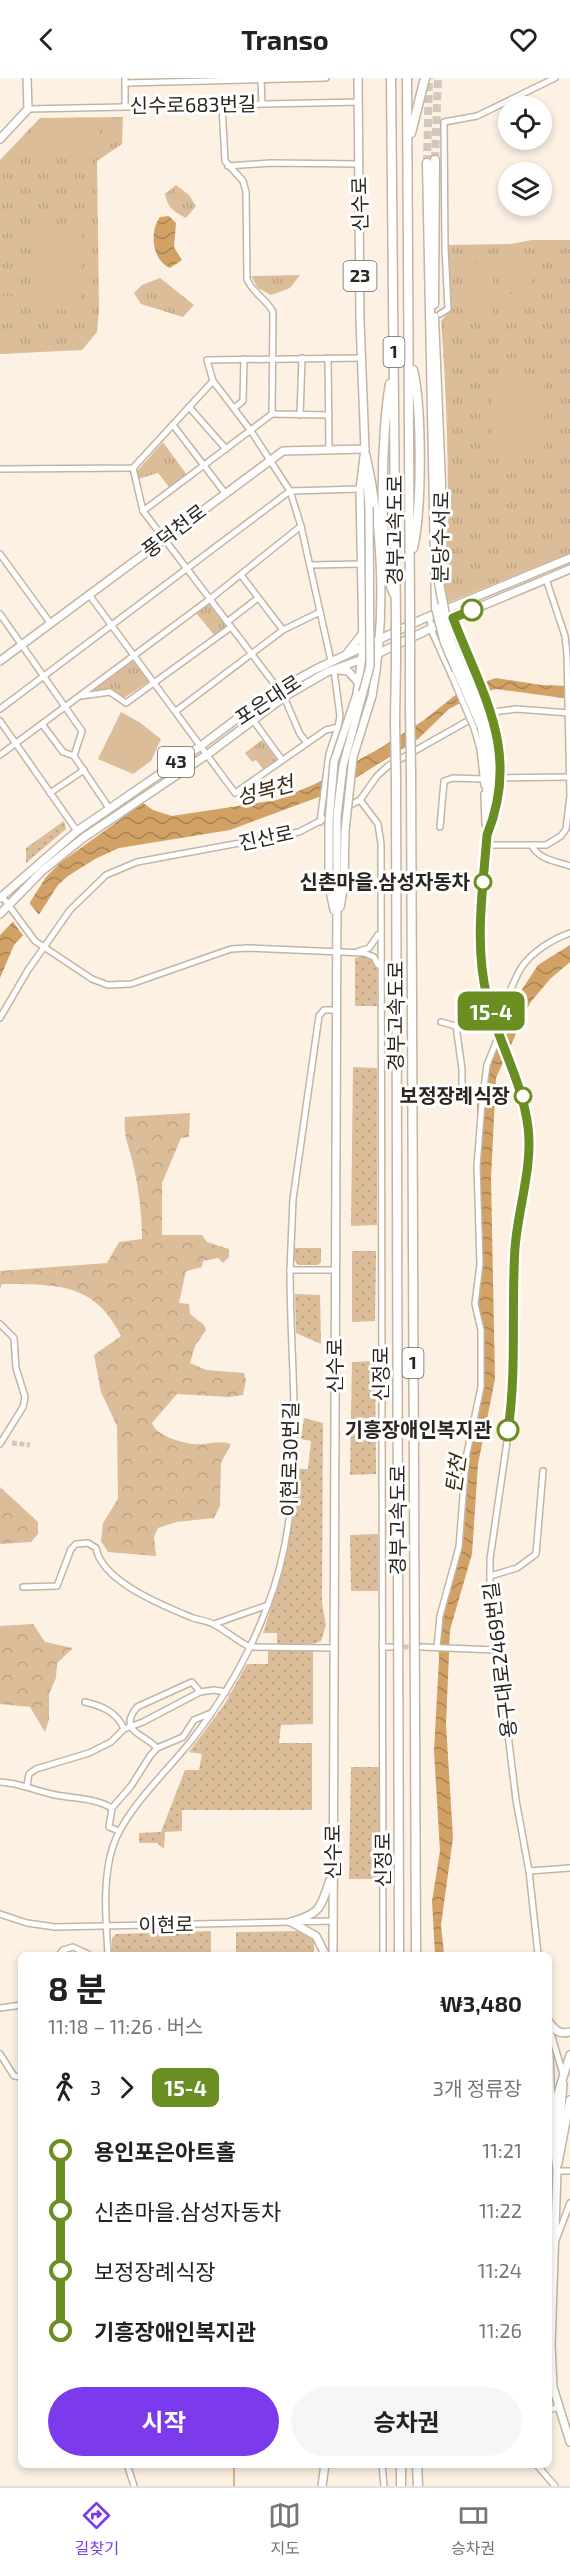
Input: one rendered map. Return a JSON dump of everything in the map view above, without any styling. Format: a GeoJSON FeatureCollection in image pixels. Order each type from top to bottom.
{"type":"FeatureCollection","features":[{"type":"Feature","properties":{"kind":"highway","name":"경부고속도로"},"geometry":{"type":"LineString","coordinates":[[391,78],[396,599],[399,1952]]}},
{"type":"Feature","properties":{"kind":"highway","name":"경부고속도로"},"geometry":{"type":"LineString","coordinates":[[407,78],[416,1952]]}},
{"type":"Feature","properties":{"kind":"highway"},"geometry":{"type":"LineString","coordinates":[[408,145],[425,78]]}},
{"type":"Feature","properties":{"kind":"highway","name":"분당수서로"},"geometry":{"type":"LineString","coordinates":[[431,161],[434,317],[441,483],[434,584],[439,624],[484,726],[488,765],[487,835]]}},
{"type":"Feature","properties":{"kind":"highway"},"geometry":{"type":"LineString","coordinates":[[401,2468],[401,2486]]}},
{"type":"Feature","properties":{"kind":"highway"},"geometry":{"type":"LineString","coordinates":[[417,2468],[418,2486]]}},
{"type":"Feature","properties":{"kind":"main road"},"geometry":{"type":"LineString","coordinates":[[0,139],[28,109],[27,78]]}},
{"type":"Feature","properties":{"kind":"main road","name":"23"},"geometry":{"type":"LineString","coordinates":[[358,78],[359,102]]}},
{"type":"Feature","properties":{"kind":"main road","name":"신수로"},"geometry":{"type":"LineString","coordinates":[[333,1952],[337,886],[328,822],[334,762],[357,694],[363,659],[360,489],[365,449],[359,102]]}},
{"type":"Feature","properties":{"kind":"main road","name":"23"},"geometry":{"type":"LineString","coordinates":[[337,886],[337,816],[343,766],[370,666],[369,507],[365,449]]}},
{"type":"Feature","properties":{"kind":"main road","name":"신수로"},"geometry":{"type":"LineString","coordinates":[[337,886],[351,766],[372,696],[379,653],[375,494],[365,449]]}},
{"type":"Feature","properties":{"kind":"main road","name":"풍덕천로"},"geometry":{"type":"LineString","coordinates":[[0,661],[225,493],[287,450],[365,449]]}},
{"type":"Feature","properties":{"kind":"main road","name":"포은대로"},"geometry":{"type":"LineString","coordinates":[[1,896],[77,831],[109,808],[331,662],[429,616],[570,558]]}},
{"type":"Feature","properties":{"kind":"main road","name":"포은대로"},"geometry":{"type":"LineString","coordinates":[[0,914],[42,871],[83,838],[208,754],[253,720],[281,694],[334,669],[379,653],[453,618],[570,569]]}},
{"type":"Feature","properties":{"kind":"main road"},"geometry":{"type":"LineString","coordinates":[[352,663],[346,655],[363,631],[370,639],[375,638],[380,630]]}},
{"type":"Feature","properties":{"kind":"main road"},"geometry":{"type":"LineString","coordinates":[[334,669],[348,671],[359,683]]}},
{"type":"Feature","properties":{"kind":"main road"},"geometry":{"type":"LineString","coordinates":[[291,1922],[311,1917],[319,1911],[332,1875]]}},
{"type":"Feature","properties":{"kind":"main road"},"geometry":{"type":"LineString","coordinates":[[291,1922],[316,1936],[324,1952]]}},
{"type":"Feature","properties":{"kind":"main road"},"geometry":{"type":"LineString","coordinates":[[552,2026],[563,2034],[570,2032]]}},
{"type":"Feature","properties":{"kind":"main road"},"geometry":{"type":"LineString","coordinates":[[553,2133],[556,2100],[570,2055]]}},
{"type":"Feature","properties":{"kind":"main road"},"geometry":{"type":"LineString","coordinates":[[563,2074],[566,2090],[563,2140]]}},
{"type":"Feature","properties":{"kind":"main road"},"geometry":{"type":"LineString","coordinates":[[563,2074],[554,2244],[552,2368],[553,2387],[570,2442]]}},
{"type":"Feature","properties":{"kind":"main road"},"geometry":{"type":"LineString","coordinates":[[557,2171],[570,2100]]}},
{"type":"Feature","properties":{"kind":"main road"},"geometry":{"type":"LineString","coordinates":[[552,2113],[557,2171]]}},
{"type":"Feature","properties":{"kind":"main road"},"geometry":{"type":"LineString","coordinates":[[319,2468],[323,2477]]}},
{"type":"Feature","properties":{"kind":"main road"},"geometry":{"type":"LineString","coordinates":[[322,2486],[324,2468]]}},
{"type":"Feature","properties":{"kind":"street"},"geometry":{"type":"LineString","coordinates":[[440,314],[448,309],[444,122],[477,116],[555,78]]}},
{"type":"Feature","properties":{"kind":"street"},"geometry":{"type":"LineString","coordinates":[[261,79],[262,104]]}},
{"type":"Feature","properties":{"kind":"street"},"geometry":{"type":"LineString","coordinates":[[125,106],[125,81],[326,79]]}},
{"type":"Feature","properties":{"kind":"street","name":"신수로683번길"},"geometry":{"type":"LineString","coordinates":[[28,109],[359,102]]}},
{"type":"Feature","properties":{"kind":"street"},"geometry":{"type":"LineString","coordinates":[[222,106],[224,155],[228,166],[245,184],[247,279],[251,288],[268,302],[273,312],[272,414]]}},
{"type":"Feature","properties":{"kind":"street"},"geometry":{"type":"LineString","coordinates":[[228,166],[270,163],[360,164]]}},
{"type":"Feature","properties":{"kind":"street"},"geometry":{"type":"LineString","coordinates":[[300,415],[302,358]]}},
{"type":"Feature","properties":{"kind":"street"},"geometry":{"type":"LineString","coordinates":[[328,358],[329,449]]}},
{"type":"Feature","properties":{"kind":"street"},"geometry":{"type":"LineString","coordinates":[[331,662],[301,526],[290,491],[251,430],[213,381],[207,360],[362,358]]}},
{"type":"Feature","properties":{"kind":"street"},"geometry":{"type":"LineString","coordinates":[[234,408],[243,401],[244,359]]}},
{"type":"Feature","properties":{"kind":"street"},"geometry":{"type":"LineString","coordinates":[[0,469],[133,468],[213,381]]}},
{"type":"Feature","properties":{"kind":"street"},"geometry":{"type":"LineString","coordinates":[[189,407],[226,449]]}},
{"type":"Feature","properties":{"kind":"street"},"geometry":{"type":"LineString","coordinates":[[143,511],[272,414],[328,415]]}},
{"type":"Feature","properties":{"kind":"street"},"geometry":{"type":"LineString","coordinates":[[173,425],[225,493]]}},
{"type":"Feature","properties":{"kind":"street"},"geometry":{"type":"LineString","coordinates":[[133,468],[143,511],[281,694]]}},
{"type":"Feature","properties":{"kind":"street"},"geometry":{"type":"LineString","coordinates":[[0,709],[290,491],[360,489]]}},
{"type":"Feature","properties":{"kind":"street"},"geometry":{"type":"LineString","coordinates":[[0,755],[210,599],[301,526]]}},
{"type":"Feature","properties":{"kind":"street"},"geometry":{"type":"LineString","coordinates":[[0,554],[51,624]]}},
{"type":"Feature","properties":{"kind":"street"},"geometry":{"type":"LineString","coordinates":[[310,565],[362,564]]}},
{"type":"Feature","properties":{"kind":"street"},"geometry":{"type":"LineString","coordinates":[[241,575],[283,630]]}},
{"type":"Feature","properties":{"kind":"street"},"geometry":{"type":"LineString","coordinates":[[486,845],[546,845],[555,841],[566,829],[569,777],[566,702],[568,655],[565,636],[546,579]]}},
{"type":"Feature","properties":{"kind":"street"},"geometry":{"type":"LineString","coordinates":[[90,596],[235,793],[326,729],[338,727]]}},
{"type":"Feature","properties":{"kind":"street"},"geometry":{"type":"LineString","coordinates":[[79,696],[106,691],[126,703],[229,624],[258,598]]}},
{"type":"Feature","properties":{"kind":"street"},"geometry":{"type":"LineString","coordinates":[[449,608],[472,665],[484,726],[480,749],[487,835],[479,948],[493,1019]]}},
{"type":"Feature","properties":{"kind":"street"},"geometry":{"type":"LineString","coordinates":[[176,711],[283,630],[320,612]]}},
{"type":"Feature","properties":{"kind":"street"},"geometry":{"type":"LineString","coordinates":[[0,614],[82,731],[74,756]]}},
{"type":"Feature","properties":{"kind":"street"},"geometry":{"type":"LineString","coordinates":[[429,616],[451,674],[500,749],[500,778],[494,818],[487,835]]}},
{"type":"Feature","properties":{"kind":"street"},"geometry":{"type":"LineString","coordinates":[[444,659],[446,646],[455,642],[464,649]]}},
{"type":"Feature","properties":{"kind":"street"},"geometry":{"type":"LineString","coordinates":[[320,822],[329,754],[340,716],[334,669]]}},
{"type":"Feature","properties":{"kind":"street","name":"포은대로"},"geometry":{"type":"LineString","coordinates":[[281,694],[300,734],[307,743]]}},
{"type":"Feature","properties":{"kind":"street","name":"진산로"},"geometry":{"type":"LineString","coordinates":[[0,1018],[28,970],[70,910],[90,887],[119,868],[137,862],[281,836],[320,822],[360,800],[382,771],[474,716],[516,709],[568,713]]}},
{"type":"Feature","properties":{"kind":"street","name":"포은대로"},"geometry":{"type":"LineString","coordinates":[[253,720],[282,760]]}},
{"type":"Feature","properties":{"kind":"street"},"geometry":{"type":"LineString","coordinates":[[0,721],[77,831]]}},
{"type":"Feature","properties":{"kind":"street"},"geometry":{"type":"LineString","coordinates":[[42,724],[63,752],[74,756],[109,808]]}},
{"type":"Feature","properties":{"kind":"street"},"geometry":{"type":"LineString","coordinates":[[50,793],[84,770]]}},
{"type":"Feature","properties":{"kind":"street"},"geometry":{"type":"LineString","coordinates":[[500,778],[569,777]]}},
{"type":"Feature","properties":{"kind":"street"},"geometry":{"type":"LineString","coordinates":[[440,826],[444,781],[453,778],[483,778]]}},
{"type":"Feature","properties":{"kind":"street","name":"신정로"},"geometry":{"type":"LineString","coordinates":[[360,800],[375,817],[380,829],[383,1952]]}},
{"type":"Feature","properties":{"kind":"street"},"geometry":{"type":"LineString","coordinates":[[531,846],[543,858],[570,866]]}},
{"type":"Feature","properties":{"kind":"street"},"geometry":{"type":"LineString","coordinates":[[1,896],[35,941],[92,979],[118,986],[231,949],[356,952],[370,954],[379,967]]}},
{"type":"Feature","properties":{"kind":"street"},"geometry":{"type":"LineString","coordinates":[[493,1019],[526,962],[546,945],[570,933]]}},
{"type":"Feature","properties":{"kind":"street"},"geometry":{"type":"LineString","coordinates":[[356,952],[369,948],[379,934]]}},
{"type":"Feature","properties":{"kind":"street"},"geometry":{"type":"LineString","coordinates":[[439,1647],[440,1616],[459,1547],[466,1458],[481,1387],[481,1330],[475,1307],[480,1264],[479,1131],[487,1065],[506,1023],[507,1015],[500,1009]]}},
{"type":"Feature","properties":{"kind":"street","name":"이현로30번길"},"geometry":{"type":"LineString","coordinates":[[108,1952],[108,1864],[119,1831],[226,1692],[250,1647],[268,1605],[282,1559],[293,1490],[290,1270],[294,1189],[319,1016],[324,1010],[336,1010]]}},
{"type":"Feature","properties":{"kind":"street","name":"용구대로2469번길"},"geometry":{"type":"LineString","coordinates":[[493,1019],[519,1080],[528,1128],[529,1155],[515,1250],[512,1407],[490,1576],[496,1650],[529,1871],[538,1952]]}},
{"type":"Feature","properties":{"kind":"street"},"geometry":{"type":"LineString","coordinates":[[435,1092],[464,1093],[456,1026],[451,1022],[441,1022]]}},
{"type":"Feature","properties":{"kind":"street"},"geometry":{"type":"LineString","coordinates":[[290,1270],[335,1270]]}},
{"type":"Feature","properties":{"kind":"street"},"geometry":{"type":"LineString","coordinates":[[0,1324],[14,1338],[16,1368],[25,1397],[23,1407],[0,1444]]}},
{"type":"Feature","properties":{"kind":"street"},"geometry":{"type":"LineString","coordinates":[[490,1576],[517,1568],[536,1554],[543,1471]]}},
{"type":"Feature","properties":{"kind":"street"},"geometry":{"type":"LineString","coordinates":[[23,1587],[57,1586],[71,1549],[76,1544],[88,1543],[96,1548],[98,1560],[107,1571],[129,1587],[173,1610],[214,1624],[250,1647],[334,1648]]}},
{"type":"Feature","properties":{"kind":"street"},"geometry":{"type":"LineString","coordinates":[[214,1624],[268,1605]]}},
{"type":"Feature","properties":{"kind":"street"},"geometry":{"type":"LineString","coordinates":[[382,1647],[391,1647]]}},
{"type":"Feature","properties":{"kind":"street"},"geometry":{"type":"LineString","coordinates":[[422,1647],[496,1650]]}},
{"type":"Feature","properties":{"kind":"street"},"geometry":{"type":"LineString","coordinates":[[158,1748],[137,1734],[131,1727],[133,1712],[143,1704],[192,1682],[200,1692]]}},
{"type":"Feature","properties":{"kind":"street"},"geometry":{"type":"LineString","coordinates":[[27,1785],[29,1774],[36,1769],[89,1754],[111,1742],[124,1729],[200,1692],[214,1690],[226,1692]]}},
{"type":"Feature","properties":{"kind":"street"},"geometry":{"type":"LineString","coordinates":[[85,1702],[109,1710],[119,1719],[124,1729]]}},
{"type":"Feature","properties":{"kind":"street"},"geometry":{"type":"LineString","coordinates":[[119,1831],[109,1827],[112,1808],[158,1748],[183,1737],[194,1720],[212,1713]]}},
{"type":"Feature","properties":{"kind":"street"},"geometry":{"type":"LineString","coordinates":[[0,1782],[27,1785],[50,1794],[99,1801],[112,1808]]}},
{"type":"Feature","properties":{"kind":"street"},"geometry":{"type":"LineString","coordinates":[[529,1871],[570,1868]]}},
{"type":"Feature","properties":{"kind":"street","name":"이현로"},"geometry":{"type":"LineString","coordinates":[[0,1914],[46,1926],[333,1922]]}},
{"type":"Feature","properties":{"kind":"street"},"geometry":{"type":"LineString","coordinates":[[62,1952],[73,1947],[84,1952]]}},
{"type":"Feature","properties":{"kind":"street"},"geometry":{"type":"LineString","coordinates":[[0,2008],[18,2005]]}},
{"type":"Feature","properties":{"kind":"street"},"geometry":{"type":"LineString","coordinates":[[552,2037],[563,2074]]}},
{"type":"Feature","properties":{"kind":"street"},"geometry":{"type":"LineString","coordinates":[[0,2054],[14,2076],[18,2077]]}},
{"type":"Feature","properties":{"kind":"street"},"geometry":{"type":"LineString","coordinates":[[557,2171],[570,2171]]}},
{"type":"Feature","properties":{"kind":"street"},"geometry":{"type":"LineString","coordinates":[[554,2244],[570,2203]]}},
{"type":"Feature","properties":{"kind":"street"},"geometry":{"type":"LineString","coordinates":[[552,2409],[559,2407]]}},
{"type":"Feature","properties":{"kind":"street"},"geometry":{"type":"LineString","coordinates":[[128,2468],[134,2486]]}},
{"type":"Feature","properties":{"kind":"street"},"geometry":{"type":"LineString","coordinates":[[382,2468],[384,2486]]}},
{"type":"Feature","properties":{"kind":"street"},"geometry":{"type":"LineString","coordinates":[[539,2468],[555,2486]]}},
{"type":"Feature","properties":{"kind":"green space"},"geometry":{"type":"Polygon","coordinates":[[[123,117],[122,144],[97,161],[99,310],[97,332],[82,350],[0,354],[0,160],[40,118],[123,117]]]}},
{"type":"Feature","properties":{"kind":"green space"},"geometry":{"type":"Polygon","coordinates":[[[86,122],[97,127],[100,137],[93,149],[78,153],[51,155],[36,152],[31,148],[30,136],[38,127],[86,122]]]}},
{"type":"Feature","properties":{"kind":"green space"},"geometry":{"type":"Polygon","coordinates":[[[176,185],[189,195],[196,206],[186,218],[172,209],[166,199],[165,194],[176,185]]]}},
{"type":"Feature","properties":{"kind":"green space"},"geometry":{"type":"Polygon","coordinates":[[[32,232],[80,233],[80,310],[32,309],[32,232]]]}},
{"type":"Feature","properties":{"kind":"green space"},"geometry":{"type":"Polygon","coordinates":[[[532,240],[570,240],[570,553],[447,603],[445,556],[448,522],[448,463],[441,321],[450,311],[446,245],[511,244],[532,240]]]}},
{"type":"Feature","properties":{"kind":"green space"},"geometry":{"type":"Polygon","coordinates":[[[462,263],[493,264],[493,318],[462,318],[462,263]]]}},
{"type":"Feature","properties":{"kind":"green space"},"geometry":{"type":"Polygon","coordinates":[[[506,263],[532,263],[531,283],[506,283],[506,263]]]}},
{"type":"Feature","properties":{"kind":"green space"},"geometry":{"type":"Polygon","coordinates":[[[300,275],[290,288],[271,295],[258,288],[251,276],[300,275]]]}},
{"type":"Feature","properties":{"kind":"green space"},"geometry":{"type":"Polygon","coordinates":[[[160,278],[194,305],[183,317],[141,304],[134,293],[142,285],[160,278]]]}},
{"type":"Feature","properties":{"kind":"green space"},"geometry":{"type":"Polygon","coordinates":[[[499,294],[519,294],[519,319],[499,318],[499,294]]]}},
{"type":"Feature","properties":{"kind":"green space"},"geometry":{"type":"Polygon","coordinates":[[[0,296],[21,297],[20,323],[0,323],[0,296]]]}},
{"type":"Feature","properties":{"kind":"green space"},"geometry":{"type":"Polygon","coordinates":[[[493,380],[544,380],[544,459],[493,459],[493,380]]]}},
{"type":"Feature","properties":{"kind":"green space"},"geometry":{"type":"Polygon","coordinates":[[[163,442],[187,475],[169,487],[158,473],[138,479],[137,471],[163,442]]]}},
{"type":"Feature","properties":{"kind":"green space"},"geometry":{"type":"Polygon","coordinates":[[[208,603],[227,627],[215,636],[196,613],[208,603]]]}},
{"type":"Feature","properties":{"kind":"green space"},"geometry":{"type":"Polygon","coordinates":[[[134,659],[151,680],[124,698],[111,690],[87,693],[134,659]]]}},
{"type":"Feature","properties":{"kind":"green space"},"geometry":{"type":"Polygon","coordinates":[[[121,712],[161,739],[151,761],[133,774],[98,759],[121,712]]]}},
{"type":"Feature","properties":{"kind":"green space"},"geometry":{"type":"Polygon","coordinates":[[[262,740],[278,759],[264,770],[256,760],[252,762],[245,753],[262,740]]]}},
{"type":"Feature","properties":{"kind":"green space"},"geometry":{"type":"Polygon","coordinates":[[[64,821],[66,829],[26,863],[26,848],[64,821]]]}},
{"type":"Feature","properties":{"kind":"green space"},"geometry":{"type":"Polygon","coordinates":[[[372,956],[377,966],[377,1006],[355,1006],[355,958],[372,956]]]}},
{"type":"Feature","properties":{"kind":"green space"},"geometry":{"type":"Polygon","coordinates":[[[353,1067],[377,1068],[377,1225],[351,1226],[353,1067]]]}},
{"type":"Feature","properties":{"kind":"green space"},"geometry":{"type":"Polygon","coordinates":[[[190,1113],[189,1137],[181,1138],[162,1183],[162,1235],[202,1235],[207,1242],[229,1249],[229,1257],[223,1263],[218,1258],[203,1261],[202,1267],[186,1271],[179,1303],[189,1304],[190,1314],[204,1325],[206,1330],[195,1346],[190,1363],[206,1370],[244,1373],[246,1380],[243,1395],[229,1397],[177,1394],[152,1423],[163,1435],[182,1442],[231,1444],[221,1463],[220,1506],[214,1518],[176,1522],[158,1528],[154,1537],[156,1556],[108,1552],[101,1541],[103,1523],[118,1499],[117,1426],[101,1392],[94,1355],[121,1336],[110,1318],[98,1305],[85,1296],[56,1286],[2,1284],[0,1289],[0,1271],[107,1263],[119,1242],[142,1239],[139,1194],[126,1137],[125,1117],[190,1113]]]}},
{"type":"Feature","properties":{"kind":"green space"},"geometry":{"type":"Polygon","coordinates":[[[294,1248],[321,1248],[321,1262],[318,1265],[298,1265],[293,1258],[294,1248]]]}},
{"type":"Feature","properties":{"kind":"green space"},"geometry":{"type":"Polygon","coordinates":[[[352,1251],[376,1251],[375,1321],[352,1322],[352,1251]]]}},
{"type":"Feature","properties":{"kind":"green space"},"geometry":{"type":"Polygon","coordinates":[[[295,1294],[320,1295],[321,1344],[296,1333],[295,1294]]]}},
{"type":"Feature","properties":{"kind":"green space"},"geometry":{"type":"Polygon","coordinates":[[[375,1361],[376,1474],[350,1475],[352,1362],[375,1361]]]}},
{"type":"Feature","properties":{"kind":"green space"},"geometry":{"type":"Polygon","coordinates":[[[304,1418],[323,1423],[322,1603],[326,1625],[321,1641],[313,1644],[277,1644],[277,1633],[263,1633],[285,1552],[298,1469],[308,1469],[311,1441],[301,1439],[304,1418]]]}},
{"type":"Feature","properties":{"kind":"green space"},"geometry":{"type":"Polygon","coordinates":[[[0,1487],[38,1522],[38,1534],[31,1542],[0,1544],[0,1487]]]}},
{"type":"Feature","properties":{"kind":"green space"},"geometry":{"type":"Polygon","coordinates":[[[378,1534],[378,1591],[351,1591],[350,1535],[378,1534]]]}},
{"type":"Feature","properties":{"kind":"green space"},"geometry":{"type":"Polygon","coordinates":[[[33,1624],[45,1642],[73,1648],[57,1663],[56,1678],[49,1694],[49,1719],[45,1732],[30,1707],[0,1704],[0,1626],[33,1624]]]}},
{"type":"Feature","properties":{"kind":"green space"},"geometry":{"type":"Polygon","coordinates":[[[268,1650],[313,1650],[313,1724],[281,1725],[279,1743],[312,1743],[312,1810],[182,1810],[182,1831],[165,1832],[164,1849],[157,1843],[139,1843],[139,1833],[161,1832],[185,1770],[199,1770],[202,1754],[189,1752],[224,1705],[247,1664],[268,1664],[268,1650]]]}},
{"type":"Feature","properties":{"kind":"green space"},"geometry":{"type":"Polygon","coordinates":[[[351,1767],[379,1767],[381,1879],[349,1879],[351,1767]]]}},
{"type":"Feature","properties":{"kind":"green space"},"geometry":{"type":"Polygon","coordinates":[[[211,1931],[211,1952],[112,1952],[112,1938],[116,1934],[211,1931]]]}},
{"type":"Feature","properties":{"kind":"green space"},"geometry":{"type":"Polygon","coordinates":[[[300,1931],[314,1941],[314,1952],[236,1952],[236,1932],[300,1931]]]}},
{"type":"Feature","properties":{"kind":"water"},"geometry":{"type":"Polygon","coordinates":[[[169,216],[176,223],[174,247],[182,260],[170,268],[159,259],[154,245],[154,230],[160,217],[169,216]]]}},
{"type":"Feature","properties":{"kind":"water"},"geometry":{"type":"Polygon","coordinates":[[[496,678],[541,685],[570,686],[570,699],[496,689],[479,693],[449,709],[418,739],[335,791],[230,830],[119,848],[95,859],[58,885],[31,927],[14,945],[0,978],[0,935],[27,907],[46,877],[60,863],[143,803],[153,810],[172,816],[277,800],[315,784],[382,747],[424,720],[463,689],[496,678]]]}},
{"type":"Feature","properties":{"kind":"water","name":"탄천"},"geometry":{"type":"Polygon","coordinates":[[[570,945],[570,962],[550,979],[530,1003],[496,1078],[491,1178],[495,1379],[478,1464],[472,1554],[450,1630],[446,1724],[453,1838],[441,1925],[444,1952],[435,1952],[432,1901],[440,1851],[434,1751],[439,1659],[438,1632],[459,1561],[462,1488],[482,1362],[479,1314],[477,1100],[490,1050],[519,994],[538,965],[570,945]]]}},
{"type":"Feature","properties":{"kind":"pier"},"geometry":{"type":"Polygon","coordinates":[[[30,899],[30,904],[40,916],[25,938],[11,919],[30,899]]]}},
{"type":"Feature","properties":{"kind":"waterway"},"geometry":{"type":"LineString","coordinates":[[234,2468],[234,2486]]}},
{"type":"Feature","properties":{"kind":"tunnel"},"geometry":{"type":"LineString","coordinates":[[427,163],[429,78]]}},
{"type":"Feature","properties":{"kind":"tunnel"},"geometry":{"type":"LineString","coordinates":[[435,160],[438,78]]}},
{"type":"Feature","properties":{"kind":"tunnel"},"geometry":{"type":"LineString","coordinates":[[12,1443],[30,1445]]}},
{"type":"Feature","properties":{"kind":"tunnel"},"geometry":{"type":"LineString","coordinates":[[396,1647],[417,1647]]}},
{"type":"Feature","properties":{"kind":"bus line","name":"15-4"},"geometry":{"type":"LineString","coordinates":[[472,610],[453,618],[464,649],[488,700],[495,721],[500,749],[499,785],[494,818],[487,835],[479,948],[482,975],[494,1023],[519,1080],[523,1095],[529,1140],[528,1167],[515,1250],[512,1407],[508,1430]]}},
{"type":"Feature","properties":{"kind":"place","name":"신촌마을.삼성자동차"},"geometry":{"type":"Point","coordinates":[483,882]}},
{"type":"Feature","properties":{"kind":"place","name":"보정장례식장"},"geometry":{"type":"Point","coordinates":[523,1096]}},
{"type":"Feature","properties":{"kind":"place","name":"기흥장애인복지관"},"geometry":{"type":"Point","coordinates":[508,1430]}},
{"type":"Feature","properties":{"kind":"water label","name":"성복천"},"geometry":{"type":"Point","coordinates":[265,791]}}]}
